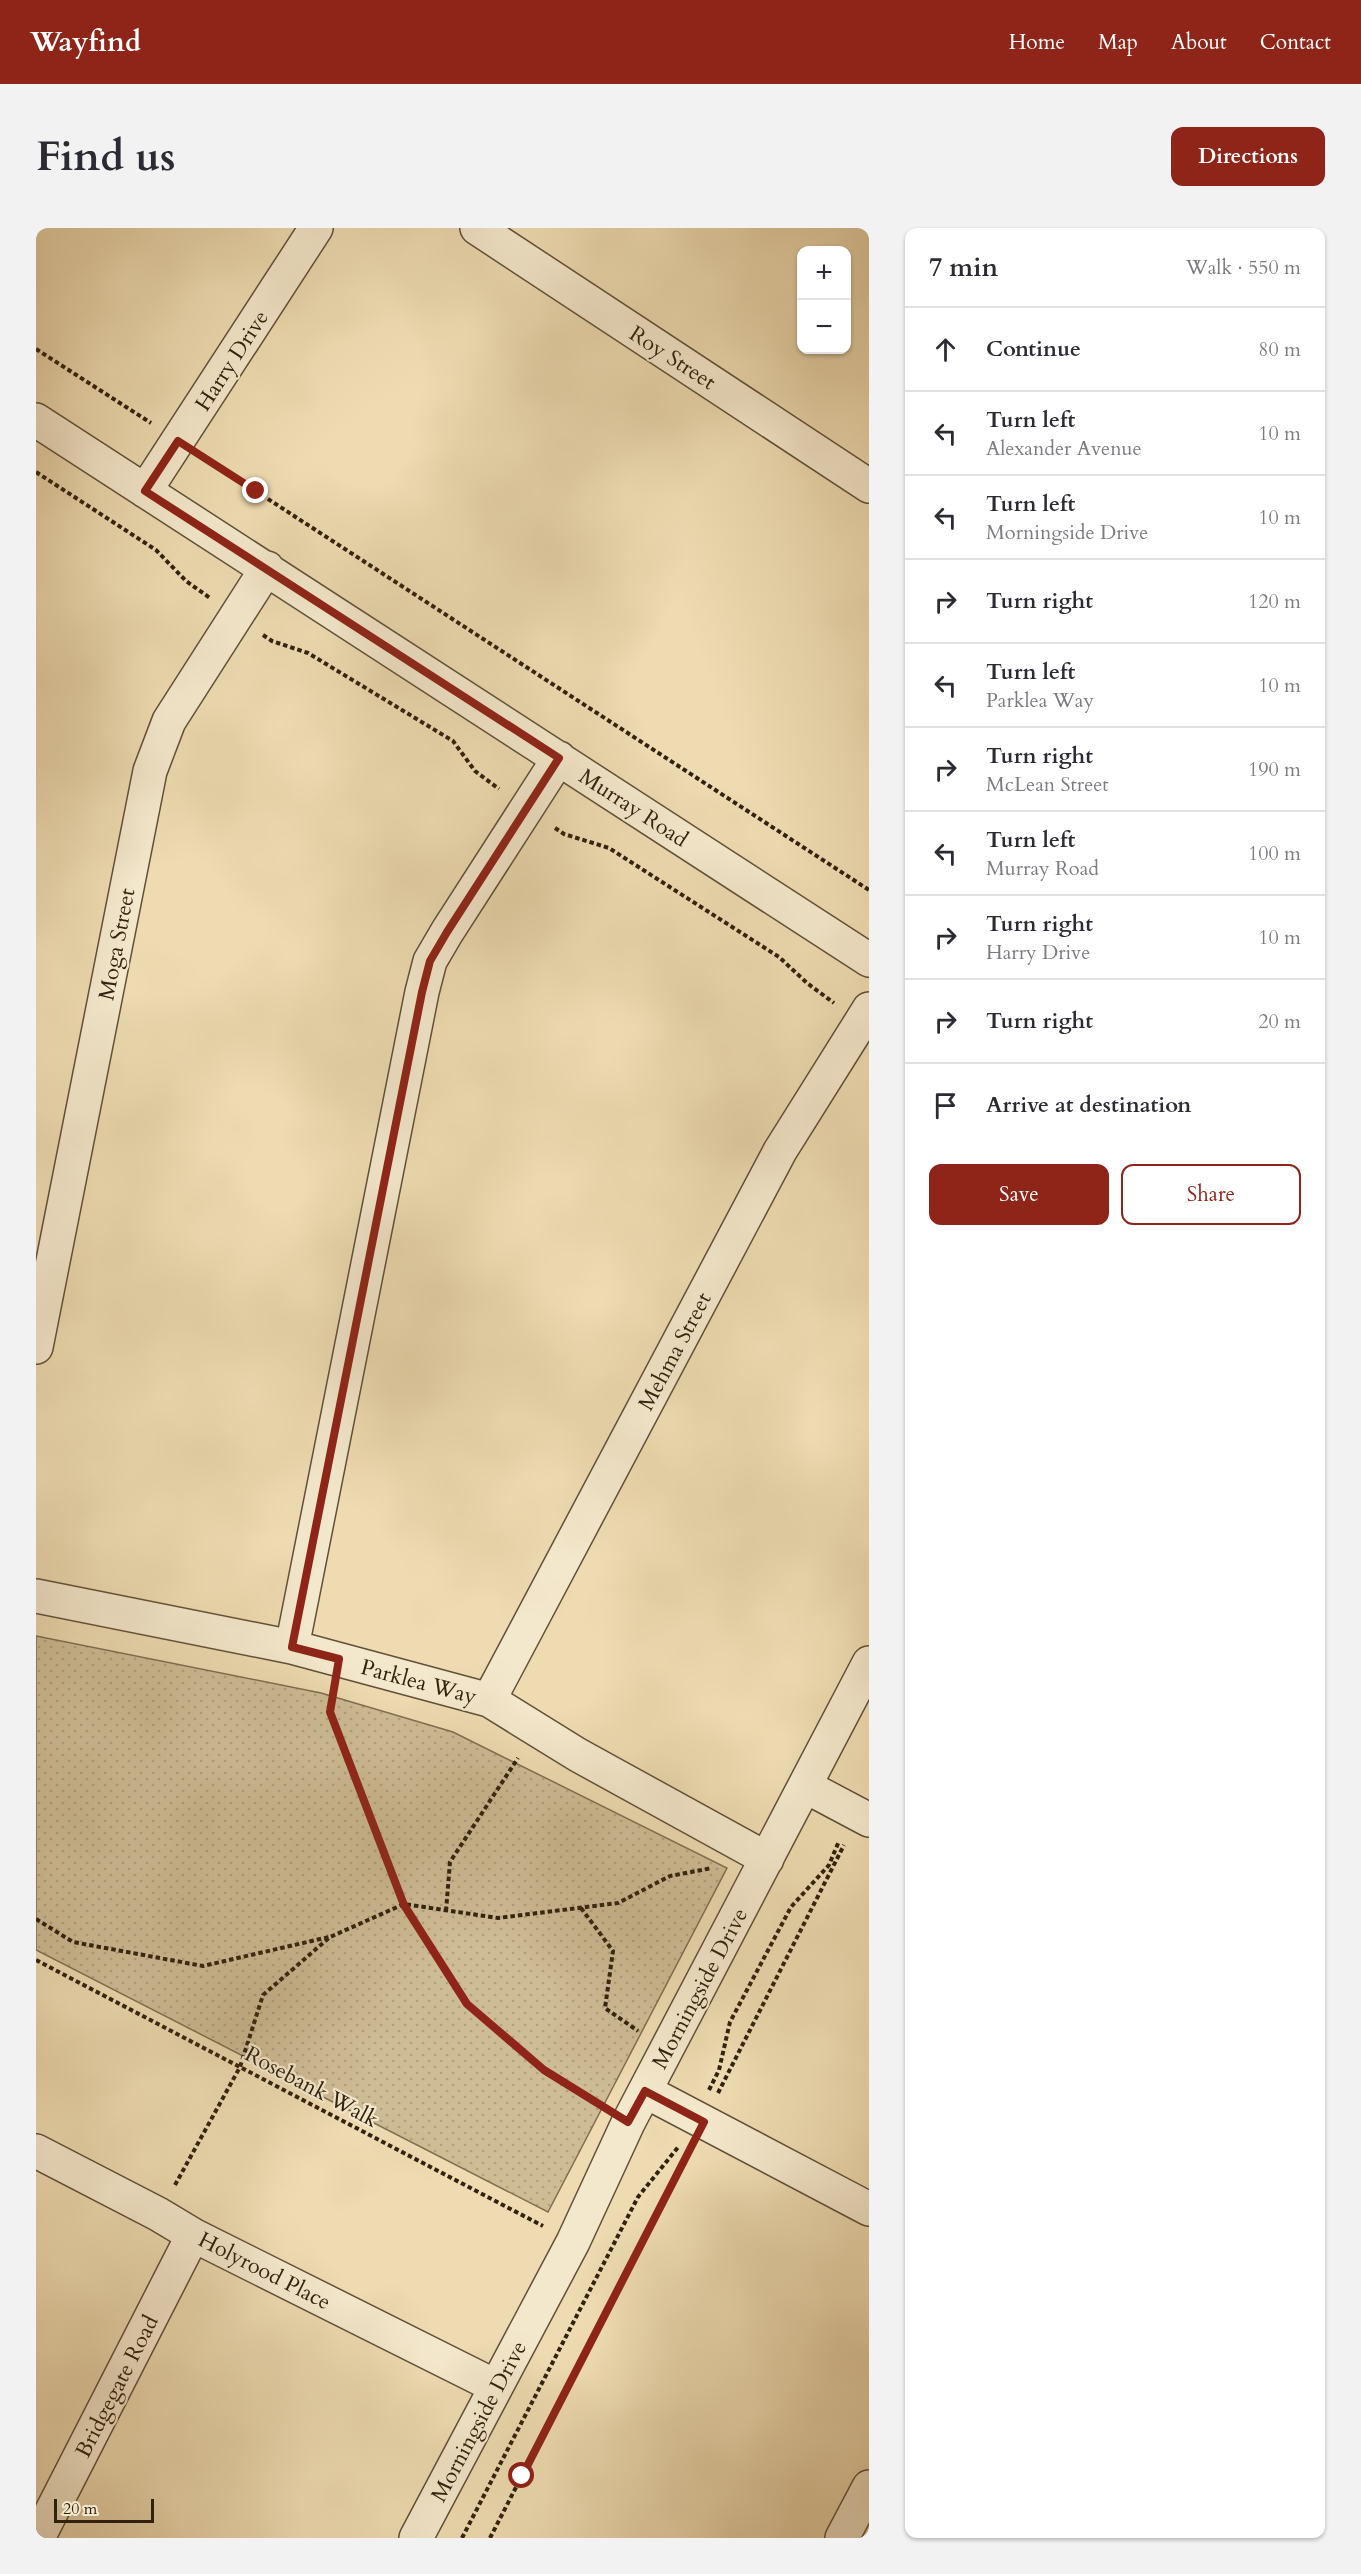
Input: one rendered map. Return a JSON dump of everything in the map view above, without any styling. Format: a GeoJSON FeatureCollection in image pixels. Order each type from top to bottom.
{"type":"FeatureCollection","features":[{"type":"Feature","properties":{"kind":"street","name":"Harry Drive"},"geometry":{"type":"LineString","coordinates":[[145,491],[316,228]]}},
{"type":"Feature","properties":{"kind":"street","name":"Roy Street"},"geometry":{"type":"LineString","coordinates":[[477,228],[869,486]]}},
{"type":"Feature","properties":{"kind":"street","name":"Murray Road"},"geometry":{"type":"LineString","coordinates":[[36,420],[869,960]]}},
{"type":"Feature","properties":{"kind":"street","name":"Moga Street"},"geometry":{"type":"LineString","coordinates":[[36,1347],[150,771],[169,721],[267,568]]}},
{"type":"Feature","properties":{"kind":"street"},"geometry":{"type":"LineString","coordinates":[[292,1647],[430,961],[559,758]]}},
{"type":"Feature","properties":{"kind":"street","name":"Mehma Street"},"geometry":{"type":"LineString","coordinates":[[489,1700],[780,1151],[865,1016]]}},
{"type":"Feature","properties":{"kind":"street","name":"Parklea Way"},"geometry":{"type":"LineString","coordinates":[[36,1596],[292,1647],[489,1700],[578,1755],[767,1859]]}},
{"type":"Feature","properties":{"kind":"street","name":"Morningside Drive"},"geometry":{"type":"LineString","coordinates":[[416,2538],[573,2242],[628,2122],[869,1664]]}},
{"type":"Feature","properties":{"kind":"street"},"geometry":{"type":"LineString","coordinates":[[805,1786],[860,1816]]}},
{"type":"Feature","properties":{"kind":"street"},"geometry":{"type":"LineString","coordinates":[[645,2091],[869,2209]]}},
{"type":"Feature","properties":{"kind":"street","name":"Holyrood Place"},"geometry":{"type":"LineString","coordinates":[[36,2151],[158,2214],[193,2235],[495,2386]]}},
{"type":"Feature","properties":{"kind":"street","name":"Bridgegate Road"},"geometry":{"type":"LineString","coordinates":[[38,2538],[193,2235]]}},
{"type":"Feature","properties":{"kind":"street"},"geometry":{"type":"LineString","coordinates":[[842,2538],[869,2487]]}},
{"type":"Feature","properties":{"kind":"path"},"geometry":{"type":"LineString","coordinates":[[36,349],[869,890]]}},
{"type":"Feature","properties":{"kind":"path"},"geometry":{"type":"LineString","coordinates":[[36,472],[156,549],[186,581],[272,641],[308,653],[453,741],[475,771],[564,834],[609,848],[779,957],[807,983],[865,1016]]}},
{"type":"Feature","properties":{"kind":"path"},"geometry":{"type":"LineString","coordinates":[[339,1659],[330,1712],[404,1905],[467,2004],[544,2070],[628,2122]]}},
{"type":"Feature","properties":{"kind":"path"},"geometry":{"type":"LineString","coordinates":[[446,1911],[450,1862],[537,1730]]}},
{"type":"Feature","properties":{"kind":"path"},"geometry":{"type":"LineString","coordinates":[[490,2538],[699,2120],[860,1816]]}},
{"type":"Feature","properties":{"kind":"path"},"geometry":{"type":"LineString","coordinates":[[462,2538],[638,2196],[675,2154],[699,2120],[719,2070],[730,2022],[792,1907],[829,1865],[860,1816]]}},
{"type":"Feature","properties":{"kind":"path"},"geometry":{"type":"LineString","coordinates":[[36,1919],[73,1942],[203,1966],[330,1937],[404,1905],[498,1918],[618,1903],[670,1876],[713,1868]]}},
{"type":"Feature","properties":{"kind":"path"},"geometry":{"type":"LineString","coordinates":[[580,1908],[613,1951],[605,2008],[666,2050]]}},
{"type":"Feature","properties":{"kind":"path"},"geometry":{"type":"LineString","coordinates":[[158,2214],[240,2067],[263,1995],[330,1937]]}},
{"type":"Feature","properties":{"kind":"path","name":"Rosebank Walk"},"geometry":{"type":"LineString","coordinates":[[36,1960],[573,2242]]}},
{"type":"Feature","properties":{"kind":"shaded area"},"geometry":{"type":"Polygon","coordinates":[[[36,1636],[321,1693],[453,1732],[727,1868],[548,2212],[36,1950],[36,1636]]]}},
{"type":"Feature","properties":{"kind":"route"},"geometry":{"type":"LineString","coordinates":[[256,491],[178,441],[145,491],[559,758],[430,961],[292,1647],[339,1659],[330,1712],[404,1905],[467,2004],[544,2070],[628,2122],[645,2091],[694,2119],[704,2122],[522,2476]]}}]}
